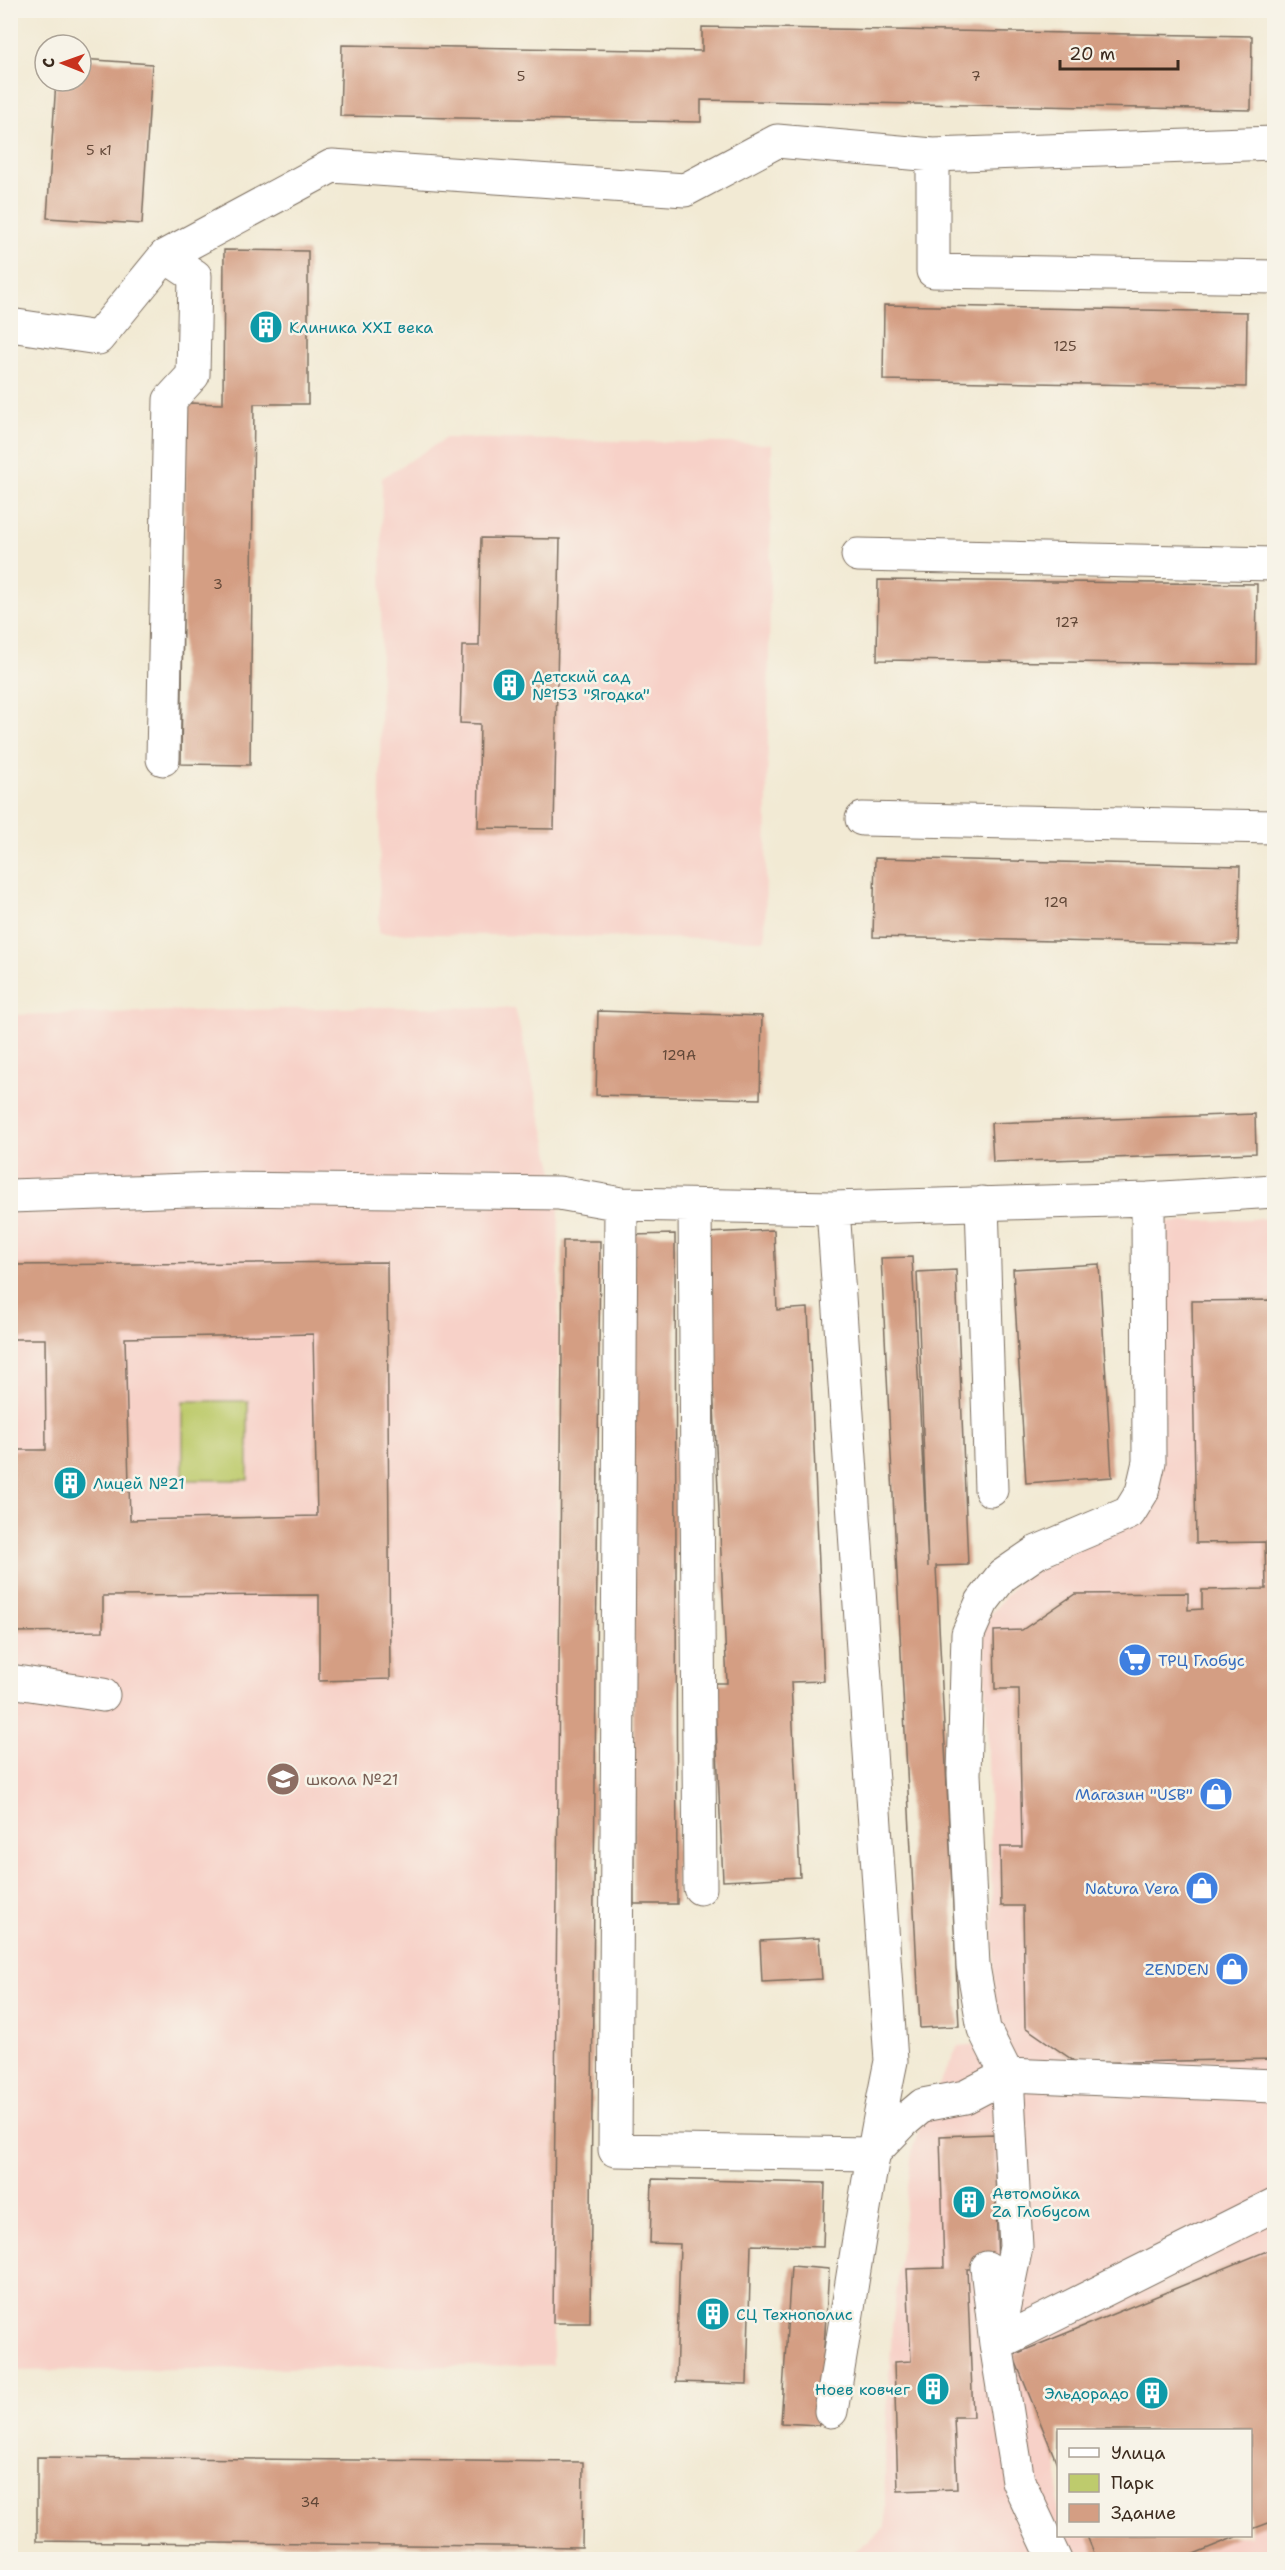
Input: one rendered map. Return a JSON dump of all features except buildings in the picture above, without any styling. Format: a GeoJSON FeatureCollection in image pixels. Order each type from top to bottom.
{"type":"FeatureCollection","features":[{"type":"Feature","properties":{"kind":"lane"},"geometry":{"type":"LineString","coordinates":[[10,324],[98,338],[165,256],[332,166],[685,190],[777,141],[933,155],[1275,142]]}},
{"type":"Feature","properties":{"kind":"lane"},"geometry":{"type":"LineString","coordinates":[[933,155],[933,272],[1275,277]]}},
{"type":"Feature","properties":{"kind":"lane"},"geometry":{"type":"LineString","coordinates":[[163,759],[170,400],[193,375],[195,276],[165,256]]}},
{"type":"Feature","properties":{"kind":"lane"},"geometry":{"type":"LineString","coordinates":[[858,555],[1275,564]]}},
{"type":"Feature","properties":{"kind":"lane"},"geometry":{"type":"LineString","coordinates":[[862,819],[1275,827]]}},
{"type":"Feature","properties":{"kind":"lane"},"geometry":{"type":"LineString","coordinates":[[10,1196],[220,1189],[548,1193],[621,1204],[832,1208],[1148,1199],[1275,1191]]}},
{"type":"Feature","properties":{"kind":"lane"},"geometry":{"type":"LineString","coordinates":[[996,2344],[1016,2247],[1007,2075],[984,2029],[973,1966],[964,1774],[968,1634],[982,1602],[1002,1576],[1037,1552],[1129,1513],[1142,1492],[1149,1462],[1148,1199]]}},
{"type":"Feature","properties":{"kind":"lane"},"geometry":{"type":"LineString","coordinates":[[982,1203],[991,1490]]}},
{"type":"Feature","properties":{"kind":"lane"},"geometry":{"type":"LineString","coordinates":[[621,1204],[615,2150],[872,2154],[923,2105],[965,2097],[1007,2075],[1275,2086]]}},
{"type":"Feature","properties":{"kind":"lane"},"geometry":{"type":"LineString","coordinates":[[695,1206],[700,1888]]}},
{"type":"Feature","properties":{"kind":"lane"},"geometry":{"type":"LineString","coordinates":[[831,2411],[858,2257],[872,2154],[891,2061],[832,1208]]}},
{"type":"Feature","properties":{"kind":"lane"},"geometry":{"type":"LineString","coordinates":[[10,1681],[103,1695]]}},
{"type":"Feature","properties":{"kind":"lane"},"geometry":{"type":"LineString","coordinates":[[996,2344],[1275,2205]]}},
{"type":"Feature","properties":{"kind":"lane"},"geometry":{"type":"LineString","coordinates":[[987,2268],[996,2344],[1018,2481],[1055,2559]]}},
{"type":"Feature","properties":{"kind":"shaded area"},"geometry":{"type":"Polygon","coordinates":[[[446,438],[772,444],[765,940],[379,933],[382,478],[446,438]]]}},
{"type":"Feature","properties":{"kind":"shaded area","name":"школа №21"},"geometry":{"type":"Polygon","coordinates":[[[378,1007],[515,1008],[559,1193],[553,2365],[11,2371],[10,1015],[378,1007]]]}},
{"type":"Feature","properties":{"kind":"shaded area"},"geometry":{"type":"Polygon","coordinates":[[[1274,1218],[1274,2559],[843,2560],[885,2528],[885,2449],[892,2329],[912,2151],[923,2117],[958,2046],[996,2042],[984,1622],[1020,1579],[1149,1511],[1156,1223],[1274,1218]]]}},
{"type":"Feature","properties":{"kind":"green space"},"geometry":{"type":"Polygon","coordinates":[[[183,1401],[248,1401],[248,1480],[183,1480],[183,1401]]]}},
{"type":"Feature","properties":{"kind":"place","name":"Клиника XXI века"},"geometry":{"type":"Point","coordinates":[266,327]}},
{"type":"Feature","properties":{"kind":"place","name":"Детский сад №153 \"Ягодка\""},"geometry":{"type":"Point","coordinates":[509,685]}},
{"type":"Feature","properties":{"kind":"place","name":"Лицей №21"},"geometry":{"type":"Point","coordinates":[70,1483]}},
{"type":"Feature","properties":{"kind":"place","name":"ТРЦ Глобус"},"geometry":{"type":"Point","coordinates":[1135,1660]}},
{"type":"Feature","properties":{"kind":"place","name":"школа №21"},"geometry":{"type":"Point","coordinates":[283,1779]}},
{"type":"Feature","properties":{"kind":"place","name":"Магазин \"USB\""},"geometry":{"type":"Point","coordinates":[1216,1794]}},
{"type":"Feature","properties":{"kind":"place","name":"Natura Vera"},"geometry":{"type":"Point","coordinates":[1202,1888]}},
{"type":"Feature","properties":{"kind":"place","name":"ZENDEN"},"geometry":{"type":"Point","coordinates":[1232,1969]}},
{"type":"Feature","properties":{"kind":"place","name":"Автомойка Za Глобусом"},"geometry":{"type":"Point","coordinates":[969,2202]}},
{"type":"Feature","properties":{"kind":"place","name":"СЦ Технополис"},"geometry":{"type":"Point","coordinates":[713,2314]}},
{"type":"Feature","properties":{"kind":"place","name":"Ноев ковчег"},"geometry":{"type":"Point","coordinates":[933,2389]}},
{"type":"Feature","properties":{"kind":"place","name":"Эльдорадо"},"geometry":{"type":"Point","coordinates":[1152,2393]}}]}
